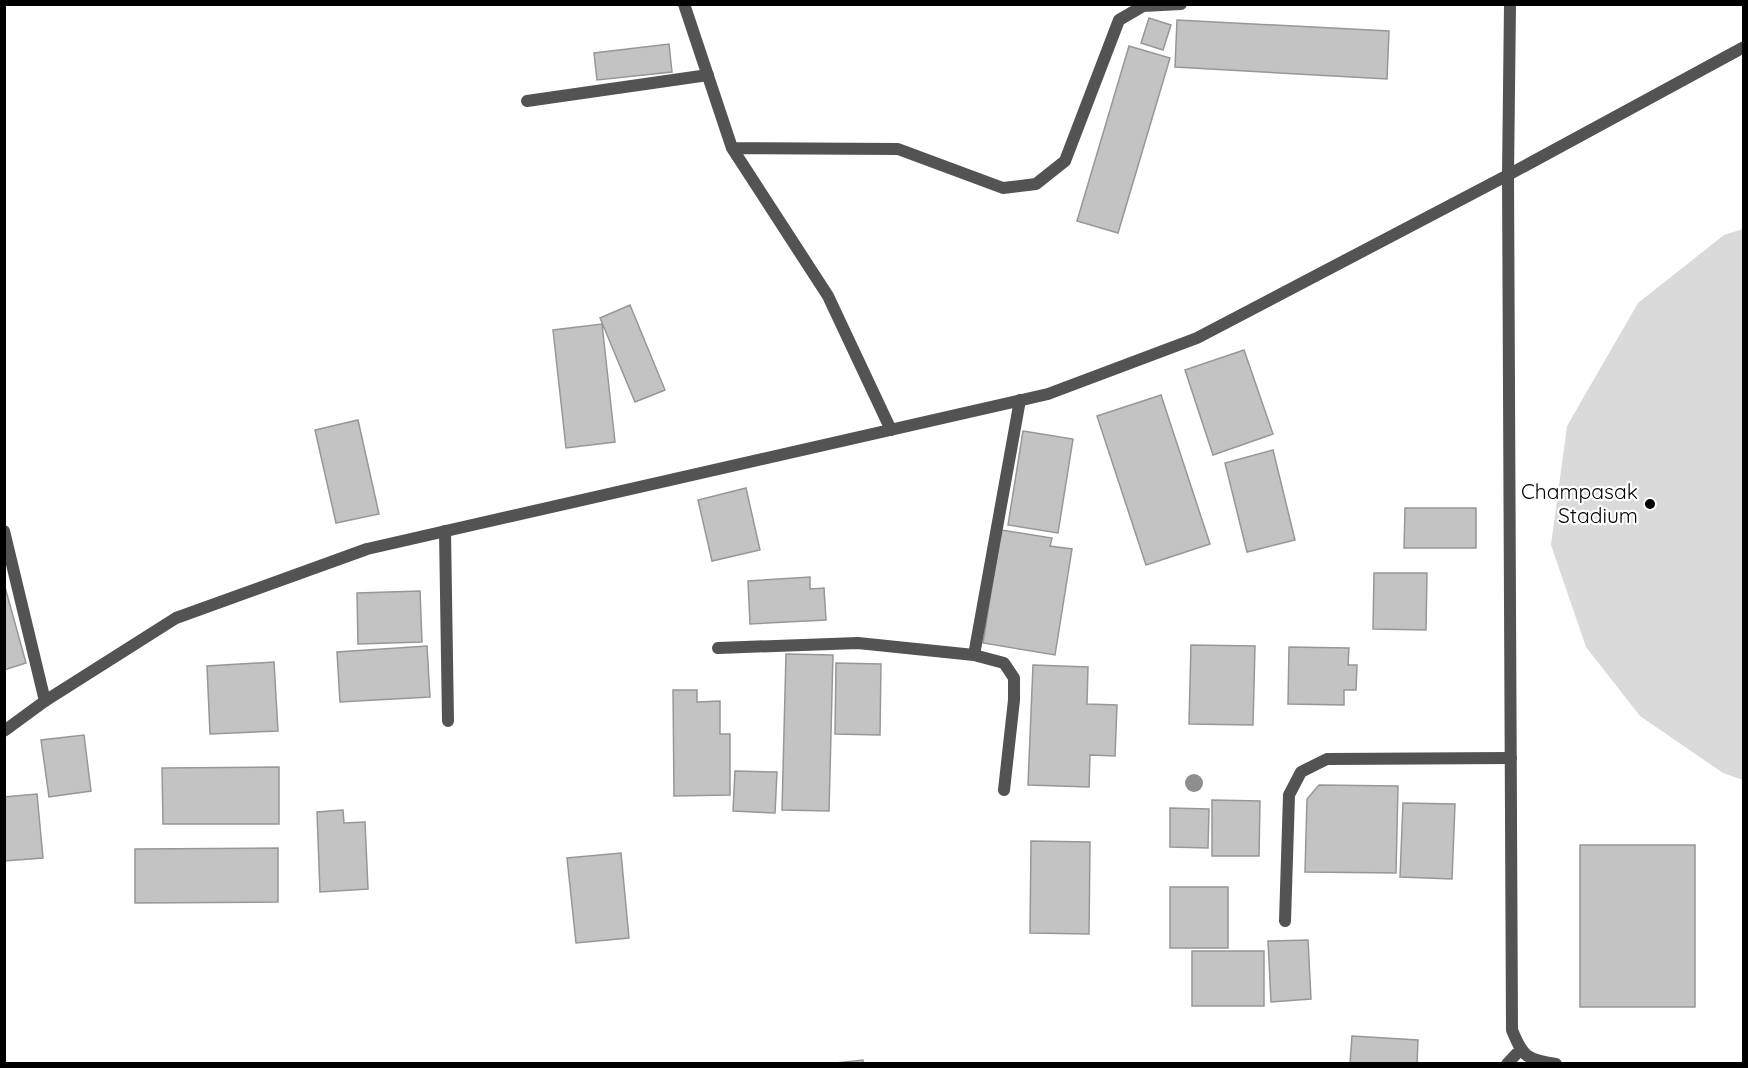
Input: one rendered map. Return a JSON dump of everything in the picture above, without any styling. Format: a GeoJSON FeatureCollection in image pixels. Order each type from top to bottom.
{"type":"FeatureCollection","features":[{"type":"Feature","properties":{"kind":"street"},"geometry":{"type":"LineString","coordinates":[[684,4],[732,148],[828,296],[891,430]]}},
{"type":"Feature","properties":{"kind":"street"},"geometry":{"type":"LineString","coordinates":[[732,148],[898,149],[1003,188],[1036,184],[1065,161],[1119,20],[1143,6],[1181,4]]}},
{"type":"Feature","properties":{"kind":"street"},"geometry":{"type":"LineString","coordinates":[[1510,4],[1508,175],[1512,1030],[1520,1050],[1536,1061],[1556,1064]]}},
{"type":"Feature","properties":{"kind":"street"},"geometry":{"type":"LineString","coordinates":[[4,731],[45,701],[177,618],[368,549],[1048,394],[1197,338],[1508,175],[1743,47]]}},
{"type":"Feature","properties":{"kind":"street"},"geometry":{"type":"LineString","coordinates":[[527,101],[708,75]]}},
{"type":"Feature","properties":{"kind":"street"},"geometry":{"type":"LineString","coordinates":[[974,656],[1020,400]]}},
{"type":"Feature","properties":{"kind":"street"},"geometry":{"type":"LineString","coordinates":[[4,531],[45,701]]}},
{"type":"Feature","properties":{"kind":"street"},"geometry":{"type":"LineString","coordinates":[[444,531],[448,721]]}},
{"type":"Feature","properties":{"kind":"street"},"geometry":{"type":"LineString","coordinates":[[718,648],[858,643],[974,656],[1004,663],[1014,678],[1014,700],[1004,790]]}},
{"type":"Feature","properties":{"kind":"street"},"geometry":{"type":"LineString","coordinates":[[1286,921],[1289,795],[1301,772],[1327,759],[1511,758]]}},
{"type":"Feature","properties":{"kind":"street"},"geometry":{"type":"LineString","coordinates":[[1507,1064],[1520,1050]]}},
{"type":"Feature","properties":{"kind":"shaded area","name":"Champasak Stadium"},"geometry":{"type":"Polygon","coordinates":[[[1744,229],[1743,780],[1723,773],[1640,716],[1586,647],[1551,545],[1567,426],[1638,303],[1724,235],[1744,229]]]}},
{"type":"Feature","properties":{"kind":"building"},"geometry":{"type":"Polygon","coordinates":[[[1149,18],[1171,25],[1163,50],[1141,43],[1149,18]]]}},
{"type":"Feature","properties":{"kind":"building"},"geometry":{"type":"Polygon","coordinates":[[[1177,20],[1389,31],[1387,79],[1175,67],[1177,20]]]}},
{"type":"Feature","properties":{"kind":"building"},"geometry":{"type":"Polygon","coordinates":[[[669,44],[672,72],[597,80],[594,53],[669,44]]]}},
{"type":"Feature","properties":{"kind":"building"},"geometry":{"type":"Polygon","coordinates":[[[1129,46],[1170,58],[1118,233],[1077,221],[1129,46]]]}},
{"type":"Feature","properties":{"kind":"building"},"geometry":{"type":"Polygon","coordinates":[[[630,305],[665,390],[635,402],[600,318],[630,305]]]}},
{"type":"Feature","properties":{"kind":"building"},"geometry":{"type":"Polygon","coordinates":[[[602,324],[615,442],[566,448],[553,330],[602,324]]]}},
{"type":"Feature","properties":{"kind":"building"},"geometry":{"type":"Polygon","coordinates":[[[1244,350],[1273,434],[1213,455],[1185,370],[1244,350]]]}},
{"type":"Feature","properties":{"kind":"building"},"geometry":{"type":"Polygon","coordinates":[[[1161,395],[1210,544],[1146,565],[1097,416],[1161,395]]]}},
{"type":"Feature","properties":{"kind":"building"},"geometry":{"type":"Polygon","coordinates":[[[358,420],[379,514],[336,523],[315,430],[358,420]]]}},
{"type":"Feature","properties":{"kind":"building"},"geometry":{"type":"Polygon","coordinates":[[[1023,431],[1073,439],[1058,533],[1008,525],[1023,431]]]}},
{"type":"Feature","properties":{"kind":"building"},"geometry":{"type":"Polygon","coordinates":[[[1273,450],[1295,540],[1247,552],[1225,463],[1273,450]]]}},
{"type":"Feature","properties":{"kind":"building"},"geometry":{"type":"Polygon","coordinates":[[[746,488],[760,550],[712,561],[698,500],[746,488]]]}},
{"type":"Feature","properties":{"kind":"building"},"geometry":{"type":"Polygon","coordinates":[[[1405,508],[1476,508],[1476,548],[1404,548],[1405,508]]]}},
{"type":"Feature","properties":{"kind":"building"},"geometry":{"type":"Polygon","coordinates":[[[1001,530],[1052,538],[1050,546],[1072,549],[1055,655],[983,643],[1001,530]]]}},
{"type":"Feature","properties":{"kind":"building"},"geometry":{"type":"Polygon","coordinates":[[[1374,573],[1427,573],[1426,630],[1373,629],[1374,573]]]}},
{"type":"Feature","properties":{"kind":"building"},"geometry":{"type":"Polygon","coordinates":[[[810,577],[810,589],[824,588],[826,620],[750,624],[748,581],[810,577]]]}},
{"type":"Feature","properties":{"kind":"building"},"geometry":{"type":"Polygon","coordinates":[[[4,587],[26,663],[4,670],[4,587]]]}},
{"type":"Feature","properties":{"kind":"building"},"geometry":{"type":"Polygon","coordinates":[[[420,591],[422,642],[358,644],[357,593],[420,591]]]}},
{"type":"Feature","properties":{"kind":"building"},"geometry":{"type":"Polygon","coordinates":[[[1191,645],[1255,646],[1253,725],[1189,724],[1191,645]]]}},
{"type":"Feature","properties":{"kind":"building"},"geometry":{"type":"Polygon","coordinates":[[[427,646],[430,697],[340,702],[337,652],[427,646]]]}},
{"type":"Feature","properties":{"kind":"building"},"geometry":{"type":"Polygon","coordinates":[[[1289,647],[1349,648],[1348,665],[1357,665],[1356,690],[1344,690],[1344,705],[1288,704],[1289,647]]]}},
{"type":"Feature","properties":{"kind":"building"},"geometry":{"type":"Polygon","coordinates":[[[786,654],[833,655],[829,811],[782,810],[786,654]]]}},
{"type":"Feature","properties":{"kind":"building"},"geometry":{"type":"Polygon","coordinates":[[[274,662],[278,731],[210,734],[207,666],[274,662]]]}},
{"type":"Feature","properties":{"kind":"building"},"geometry":{"type":"Polygon","coordinates":[[[836,663],[881,664],[880,735],[835,734],[836,663]]]}},
{"type":"Feature","properties":{"kind":"building"},"geometry":{"type":"Polygon","coordinates":[[[1033,665],[1088,667],[1087,704],[1117,705],[1115,756],[1090,755],[1089,787],[1028,785],[1033,665]]]}},
{"type":"Feature","properties":{"kind":"building"},"geometry":{"type":"Polygon","coordinates":[[[673,690],[697,690],[697,702],[720,701],[720,734],[730,734],[730,795],[674,796],[673,690]]]}},
{"type":"Feature","properties":{"kind":"building"},"geometry":{"type":"Polygon","coordinates":[[[84,735],[91,791],[49,797],[41,740],[84,735]]]}},
{"type":"Feature","properties":{"kind":"building"},"geometry":{"type":"Polygon","coordinates":[[[279,767],[279,824],[163,824],[162,768],[279,767]]]}},
{"type":"Feature","properties":{"kind":"building"},"geometry":{"type":"Polygon","coordinates":[[[735,771],[777,772],[775,813],[733,811],[735,771]]]}},
{"type":"Feature","properties":{"kind":"building"},"geometry":{"type":"Polygon","coordinates":[[[1319,785],[1398,786],[1396,873],[1305,872],[1307,799],[1319,785]]]}},
{"type":"Feature","properties":{"kind":"building"},"geometry":{"type":"Polygon","coordinates":[[[37,794],[43,858],[4,861],[4,797],[37,794]]]}},
{"type":"Feature","properties":{"kind":"building"},"geometry":{"type":"Polygon","coordinates":[[[1212,800],[1260,801],[1259,856],[1212,856],[1212,800]]]}},
{"type":"Feature","properties":{"kind":"building"},"geometry":{"type":"Polygon","coordinates":[[[1403,803],[1455,804],[1452,879],[1400,877],[1403,803]]]}},
{"type":"Feature","properties":{"kind":"building"},"geometry":{"type":"Polygon","coordinates":[[[1170,808],[1209,809],[1208,848],[1170,847],[1170,808]]]}},
{"type":"Feature","properties":{"kind":"building"},"geometry":{"type":"Polygon","coordinates":[[[343,810],[344,823],[365,822],[368,889],[320,892],[317,812],[343,810]]]}},
{"type":"Feature","properties":{"kind":"building"},"geometry":{"type":"Polygon","coordinates":[[[1031,841],[1090,842],[1089,934],[1030,933],[1031,841]]]}},
{"type":"Feature","properties":{"kind":"building"},"geometry":{"type":"Polygon","coordinates":[[[1580,845],[1695,845],[1695,1007],[1580,1007],[1580,845]]]}},
{"type":"Feature","properties":{"kind":"building"},"geometry":{"type":"Polygon","coordinates":[[[278,848],[278,902],[135,903],[135,849],[278,848]]]}},
{"type":"Feature","properties":{"kind":"building"},"geometry":{"type":"Polygon","coordinates":[[[621,853],[629,938],[576,943],[567,858],[621,853]]]}},
{"type":"Feature","properties":{"kind":"building"},"geometry":{"type":"Polygon","coordinates":[[[1170,887],[1228,887],[1228,948],[1170,948],[1170,887]]]}},
{"type":"Feature","properties":{"kind":"building"},"geometry":{"type":"Polygon","coordinates":[[[1308,940],[1311,999],[1271,1002],[1268,941],[1308,940]]]}},
{"type":"Feature","properties":{"kind":"building"},"geometry":{"type":"Polygon","coordinates":[[[1192,951],[1264,951],[1264,1006],[1192,1006],[1192,951]]]}},
{"type":"Feature","properties":{"kind":"building"},"geometry":{"type":"Polygon","coordinates":[[[1352,1036],[1418,1040],[1417,1064],[1350,1064],[1352,1036]]]}},
{"type":"Feature","properties":{"kind":"building"},"geometry":{"type":"Polygon","coordinates":[[[863,1060],[863,1064],[826,1064],[863,1060]]]}},
{"type":"Feature","properties":{"kind":"place","name":"Champasak Stadium"},"geometry":{"type":"Point","coordinates":[1650,504]}}]}
